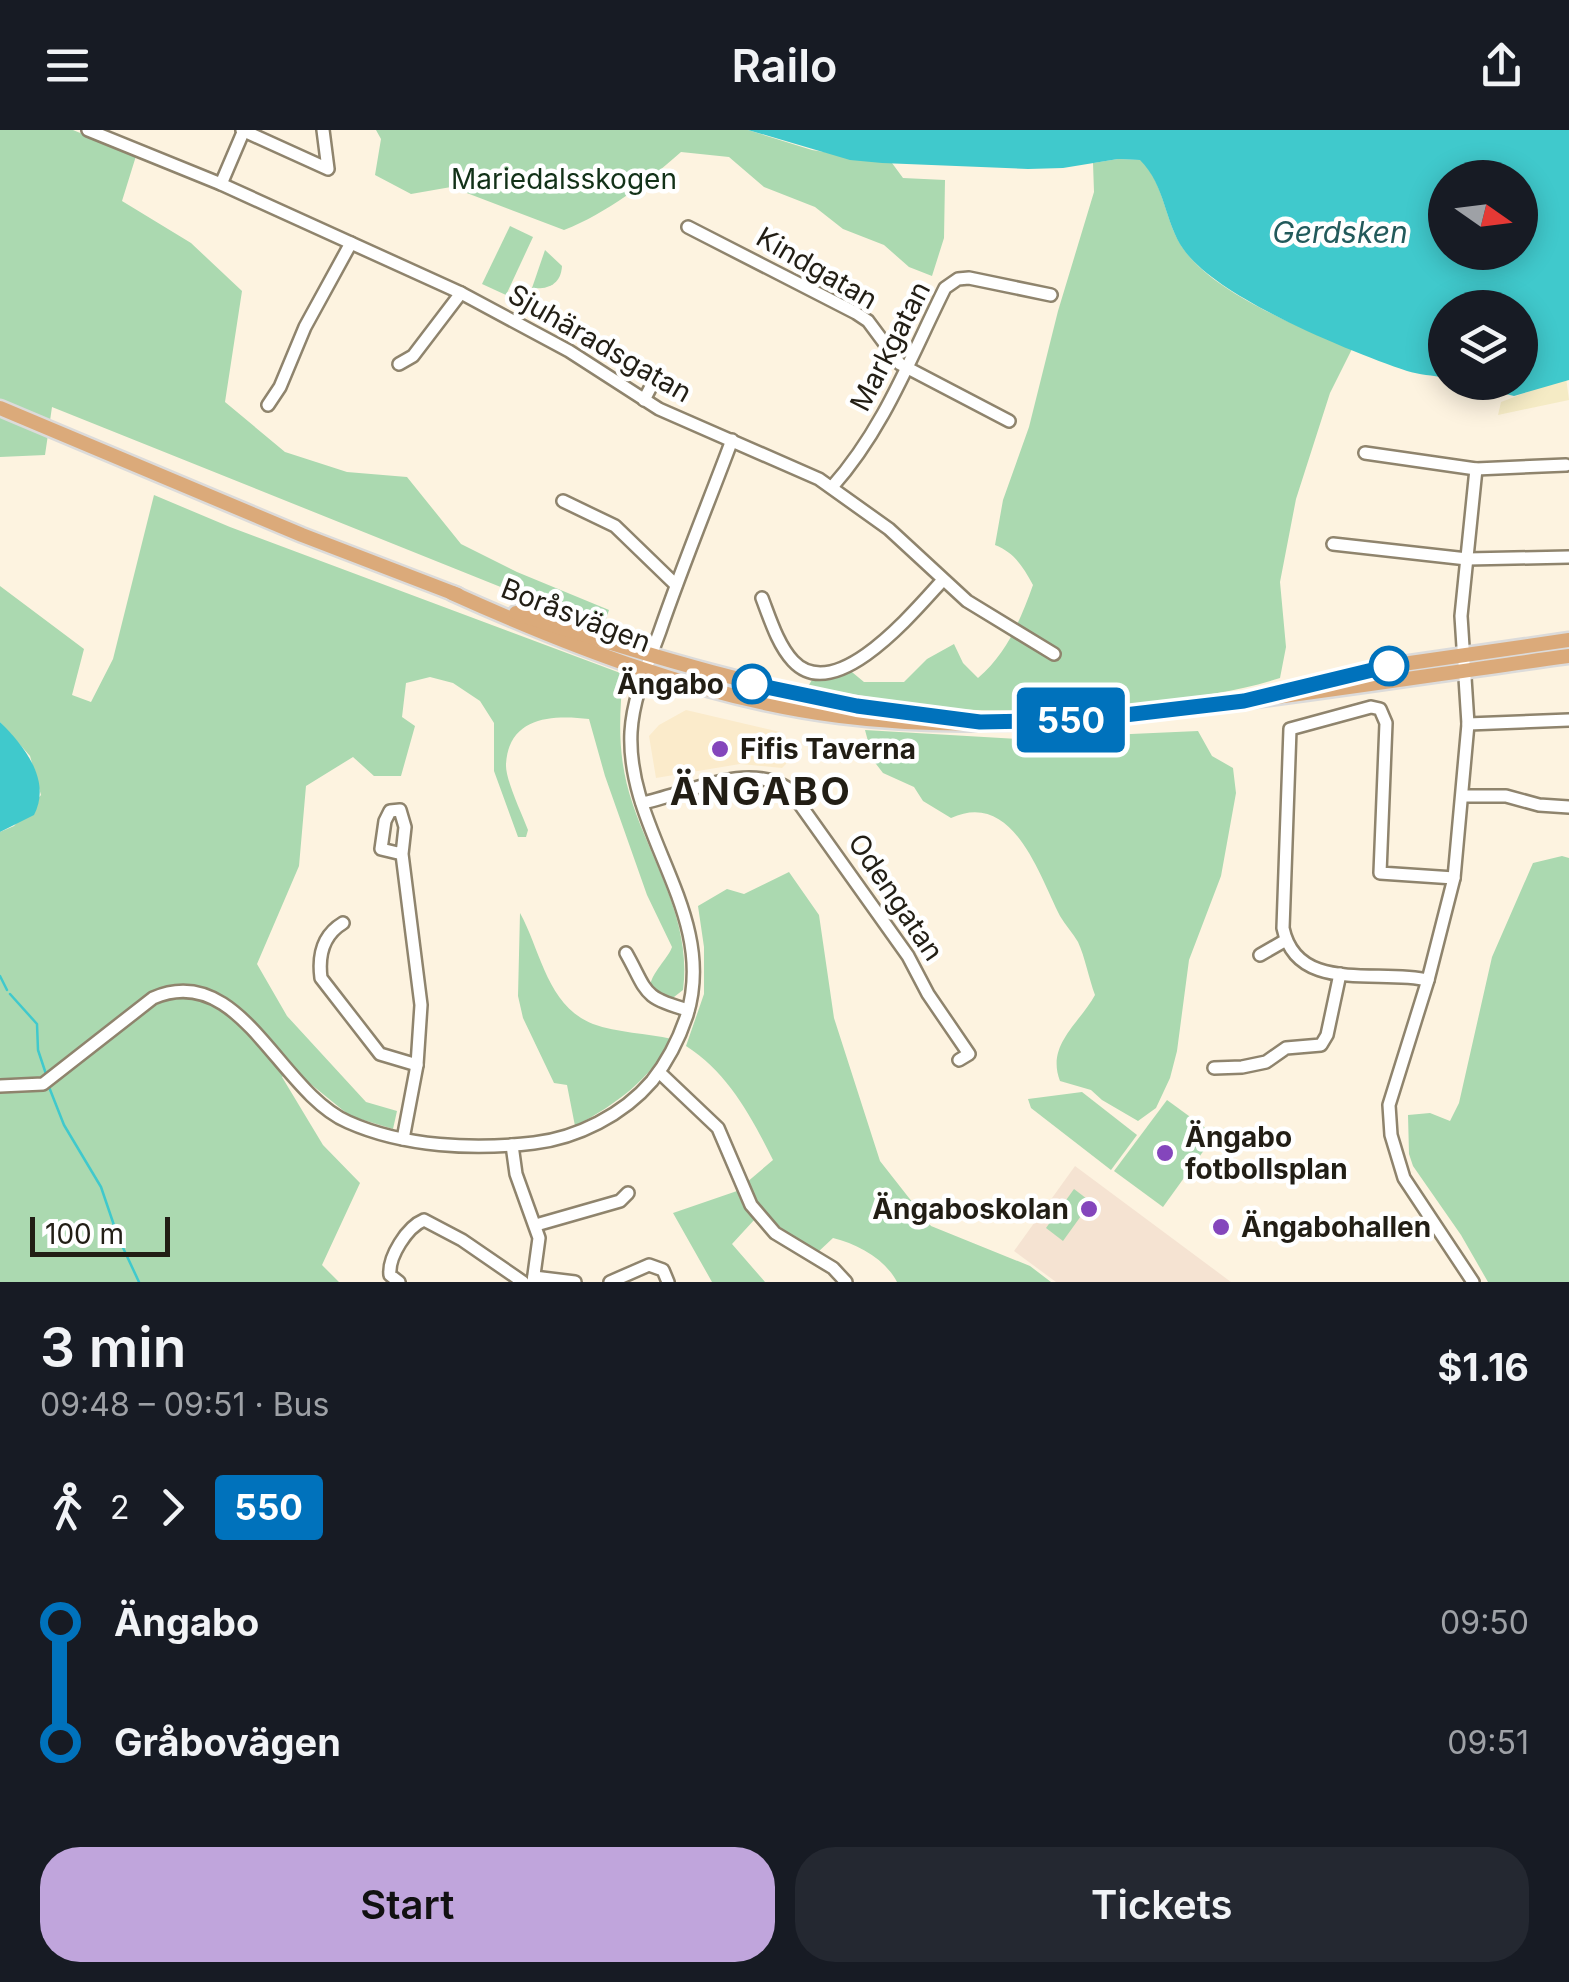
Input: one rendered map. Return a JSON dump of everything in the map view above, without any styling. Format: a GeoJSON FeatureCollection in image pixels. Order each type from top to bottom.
{"type":"FeatureCollection","features":[{"type":"Feature","properties":{"kind":"main road","name":"Boråsvägen"},"geometry":{"type":"LineString","coordinates":[[0,408],[302,536],[452,593],[648,662],[814,698],[980,722],[1082,720],[1317,694],[1569,656]]}},
{"type":"Feature","properties":{"kind":"main road","name":"Boråsvägen"},"geometry":{"type":"LineString","coordinates":[[1244,701],[1389,666],[1569,640]]}},
{"type":"Feature","properties":{"kind":"street","name":"Sjuhäradsgatan"},"geometry":{"type":"LineString","coordinates":[[88,130],[222,184],[461,293],[568,352],[644,400],[832,486],[889,529],[942,581],[982,612],[1054,654]]}},
{"type":"Feature","properties":{"kind":"street"},"geometry":{"type":"LineString","coordinates":[[222,184],[243,130],[328,170],[323,130]]}},
{"type":"Feature","properties":{"kind":"street","name":"Kindgatan"},"geometry":{"type":"LineString","coordinates":[[688,228],[856,313],[874,329],[890,355],[906,368]]}},
{"type":"Feature","properties":{"kind":"street"},"geometry":{"type":"LineString","coordinates":[[268,405],[351,243]]}},
{"type":"Feature","properties":{"kind":"street","name":"Markgatan"},"geometry":{"type":"LineString","coordinates":[[832,486],[865,446],[945,288],[958,279],[1051,294]]}},
{"type":"Feature","properties":{"kind":"street"},"geometry":{"type":"LineString","coordinates":[[400,364],[414,356],[461,293]]}},
{"type":"Feature","properties":{"kind":"street"},"geometry":{"type":"LineString","coordinates":[[906,368],[1009,421]]}},
{"type":"Feature","properties":{"kind":"street"},"geometry":{"type":"LineString","coordinates":[[644,400],[658,373]]}},
{"type":"Feature","properties":{"kind":"street"},"geometry":{"type":"LineString","coordinates":[[0,1086],[43,1084],[153,998],[185,988],[219,1000],[240,1016],[320,1105],[346,1122],[403,1139],[512,1145],[549,1141],[605,1120],[630,1102],[659,1072],[675,1045],[688,1010],[694,976],[692,937],[684,908],[642,802],[631,749],[634,710],[676,584],[732,440]]}},
{"type":"Feature","properties":{"kind":"street"},"geometry":{"type":"LineString","coordinates":[[1366,453],[1476,469],[1566,465]]}},
{"type":"Feature","properties":{"kind":"street"},"geometry":{"type":"LineString","coordinates":[[1473,1282],[1411,1191],[1391,1135],[1392,1092],[1428,980],[1454,878],[1468,724],[1461,616],[1476,469]]}},
{"type":"Feature","properties":{"kind":"street"},"geometry":{"type":"LineString","coordinates":[[563,501],[616,526],[676,584]]}},
{"type":"Feature","properties":{"kind":"street"},"geometry":{"type":"LineString","coordinates":[[1334,544],[1468,560],[1569,557]]}},
{"type":"Feature","properties":{"kind":"street"},"geometry":{"type":"LineString","coordinates":[[762,598],[792,660],[812,672],[824,673],[848,666],[869,652],[942,581]]}},
{"type":"Feature","properties":{"kind":"street"},"geometry":{"type":"LineString","coordinates":[[1428,980],[1318,971],[1300,962],[1286,940],[1283,928],[1290,730],[1370,707],[1380,708],[1386,724],[1380,873],[1454,878]]}},
{"type":"Feature","properties":{"kind":"street"},"geometry":{"type":"LineString","coordinates":[[1468,724],[1569,720]]}},
{"type":"Feature","properties":{"kind":"street","name":"Odengatan"},"geometry":{"type":"LineString","coordinates":[[642,802],[743,778],[766,778],[790,790],[900,943],[928,994],[962,1041],[969,1054],[958,1060]]}},
{"type":"Feature","properties":{"kind":"street"},"geometry":{"type":"LineString","coordinates":[[1464,796],[1506,796],[1569,807]]}},
{"type":"Feature","properties":{"kind":"street"},"geometry":{"type":"LineString","coordinates":[[402,854],[421,1006],[403,1139]]}},
{"type":"Feature","properties":{"kind":"street"},"geometry":{"type":"LineString","coordinates":[[343,923],[326,940],[319,964],[321,978],[380,1054],[416,1065]]}},
{"type":"Feature","properties":{"kind":"street"},"geometry":{"type":"LineString","coordinates":[[1260,954],[1286,940]]}},
{"type":"Feature","properties":{"kind":"street"},"geometry":{"type":"LineString","coordinates":[[626,953],[650,996],[688,1010]]}},
{"type":"Feature","properties":{"kind":"street"},"geometry":{"type":"LineString","coordinates":[[1214,1068],[1266,1062],[1286,1048],[1321,1045],[1327,1035],[1340,974]]}},
{"type":"Feature","properties":{"kind":"street"},"geometry":{"type":"LineString","coordinates":[[659,1072],[718,1128],[751,1205],[775,1233],[833,1268],[846,1282]]}},
{"type":"Feature","properties":{"kind":"street"},"geometry":{"type":"LineString","coordinates":[[512,1145],[516,1174],[536,1225],[540,1248],[530,1280]]}},
{"type":"Feature","properties":{"kind":"street"},"geometry":{"type":"LineString","coordinates":[[536,1225],[620,1201],[628,1193]]}},
{"type":"Feature","properties":{"kind":"street"},"geometry":{"type":"LineString","coordinates":[[398,1282],[390,1276],[388,1264],[414,1224],[424,1220],[530,1280],[575,1282]]}},
{"type":"Feature","properties":{"kind":"street"},"geometry":{"type":"LineString","coordinates":[[610,1282],[649,1265],[663,1270],[668,1282]]}},
{"type":"Feature","properties":{"kind":"shaded area"},"geometry":{"type":"Polygon","coordinates":[[[686,710],[780,732],[784,737],[786,764],[782,768],[740,764],[656,778],[649,736],[659,725],[686,710]]]}},
{"type":"Feature","properties":{"kind":"shaded area","name":"Ängaboskolan"},"geometry":{"type":"Polygon","coordinates":[[[1075,1166],[1231,1282],[1056,1282],[1014,1251],[1075,1166]]]}},
{"type":"Feature","properties":{"kind":"green space"},"geometry":{"type":"Polygon","coordinates":[[[0,130],[73,130],[136,156],[122,201],[191,243],[242,291],[225,402],[285,452],[347,472],[407,477],[461,544],[609,610],[603,628],[52,407],[45,455],[0,457],[0,130]]]}},
{"type":"Feature","properties":{"kind":"green space","name":"Mariedalsskogen"},"geometry":{"type":"Polygon","coordinates":[[[376,130],[748,130],[812,150],[892,163],[903,178],[945,180],[944,238],[932,276],[909,267],[884,245],[843,229],[815,207],[764,187],[729,157],[681,152],[626,196],[564,230],[451,187],[411,194],[375,175],[381,139],[376,130]]]}},
{"type":"Feature","properties":{"kind":"green space"},"geometry":{"type":"Polygon","coordinates":[[[1141,160],[1155,181],[1178,240],[1217,282],[1262,309],[1352,349],[1330,393],[1296,499],[1280,582],[1286,647],[1280,678],[1175,699],[1027,710],[894,704],[807,688],[820,667],[841,663],[864,682],[904,682],[927,659],[954,644],[963,663],[978,678],[1012,636],[1033,585],[1013,556],[995,545],[1003,500],[1029,427],[1094,192],[1093,163],[1141,160]]]}},
{"type":"Feature","properties":{"kind":"green space"},"geometry":{"type":"Polygon","coordinates":[[[510,226],[533,237],[506,295],[482,284],[510,226]]]}},
{"type":"Feature","properties":{"kind":"green space"},"geometry":{"type":"Polygon","coordinates":[[[545,250],[562,266],[561,272],[553,284],[532,288],[545,250]]]}},
{"type":"Feature","properties":{"kind":"green space"},"geometry":{"type":"Polygon","coordinates":[[[154,495],[623,674],[620,724],[624,771],[682,941],[683,990],[674,997],[652,991],[653,978],[672,947],[647,895],[589,719],[548,719],[535,722],[515,736],[506,770],[528,830],[526,837],[518,837],[494,771],[494,723],[480,701],[453,683],[430,677],[406,683],[402,717],[415,726],[401,776],[374,776],[353,757],[306,786],[299,866],[257,964],[287,1016],[366,1102],[397,1111],[393,1129],[350,1116],[291,1068],[282,1077],[323,1145],[360,1183],[322,1265],[339,1282],[0,1282],[0,832],[14,826],[41,795],[30,756],[0,722],[0,586],[84,649],[72,695],[91,702],[113,659],[154,495]]]}},
{"type":"Feature","properties":{"kind":"green space"},"geometry":{"type":"Polygon","coordinates":[[[865,730],[1019,739],[1198,731],[1212,756],[1233,768],[1236,793],[1221,876],[1189,960],[1177,1051],[1156,1108],[1138,1121],[1091,1090],[1060,1081],[1057,1056],[1061,1046],[1095,995],[1078,942],[1060,916],[1033,859],[1007,825],[991,815],[973,812],[951,818],[923,801],[914,787],[883,773],[873,760],[865,730]]]}},
{"type":"Feature","properties":{"kind":"green space"},"geometry":{"type":"Polygon","coordinates":[[[1569,858],[1569,1282],[1488,1282],[1413,1166],[1408,1115],[1430,1113],[1450,1121],[1459,1103],[1492,957],[1533,863],[1569,858]]]}},
{"type":"Feature","properties":{"kind":"green space"},"geometry":{"type":"Polygon","coordinates":[[[789,872],[819,915],[834,1018],[880,1161],[931,1226],[1030,1266],[1051,1282],[897,1282],[878,1260],[842,1241],[833,1238],[817,1253],[795,1239],[759,1205],[746,1183],[773,1160],[726,1082],[686,1046],[704,994],[704,947],[698,906],[727,889],[744,894],[789,872]]]}},
{"type":"Feature","properties":{"kind":"green space"},"geometry":{"type":"Polygon","coordinates":[[[520,913],[555,991],[578,1016],[602,1027],[672,1039],[631,1090],[575,1126],[567,1085],[554,1083],[523,1018],[518,996],[520,913]]]}},
{"type":"Feature","properties":{"kind":"green space"},"geometry":{"type":"Polygon","coordinates":[[[1082,1092],[1137,1135],[1111,1170],[1031,1108],[1028,1099],[1082,1092]]]}},
{"type":"Feature","properties":{"kind":"green space","name":"Ängabo fotbollsplan"},"geometry":{"type":"Polygon","coordinates":[[[1167,1100],[1215,1135],[1163,1207],[1114,1171],[1167,1100]]]}},
{"type":"Feature","properties":{"kind":"green space"},"geometry":{"type":"Polygon","coordinates":[[[1074,1189],[1091,1202],[1063,1241],[1046,1228],[1074,1189]]]}},
{"type":"Feature","properties":{"kind":"green space"},"geometry":{"type":"Polygon","coordinates":[[[737,1191],[743,1206],[755,1219],[732,1244],[765,1282],[712,1282],[673,1213],[737,1191]]]}},
{"type":"Feature","properties":{"kind":"sand"},"geometry":{"type":"Polygon","coordinates":[[[1566,377],[1569,400],[1498,415],[1501,402],[1506,400],[1538,400],[1538,388],[1566,377]]]}},
{"type":"Feature","properties":{"kind":"water","name":"Gerdsken"},"geometry":{"type":"Polygon","coordinates":[[[748,130],[1569,130],[1569,380],[1538,389],[1538,290],[1428,290],[1428,375],[1382,362],[1287,321],[1225,286],[1184,250],[1155,181],[1140,160],[1028,169],[850,160],[748,130]]]}},
{"type":"Feature","properties":{"kind":"water"},"geometry":{"type":"Polygon","coordinates":[[[0,722],[33,764],[40,789],[34,815],[0,832],[0,722]]]}},
{"type":"Feature","properties":{"kind":"waterway"},"geometry":{"type":"LineString","coordinates":[[0,976],[7,990]]}},
{"type":"Feature","properties":{"kind":"waterway"},"geometry":{"type":"LineString","coordinates":[[10,994],[37,1024],[38,1050],[47,1077]]}},
{"type":"Feature","properties":{"kind":"waterway"},"geometry":{"type":"LineString","coordinates":[[49,1087],[64,1125],[101,1187],[139,1282]]}},
{"type":"Feature","properties":{"kind":"bus line","name":"550"},"geometry":{"type":"LineString","coordinates":[[752,684],[857,706],[980,722],[1082,720],[1244,701],[1389,666]]}},
{"type":"Feature","properties":{"kind":"place","name":"Ängabo"},"geometry":{"type":"Point","coordinates":[752,684]}},
{"type":"Feature","properties":{"kind":"place","name":"Fifis Taverna"},"geometry":{"type":"Point","coordinates":[720,749]}},
{"type":"Feature","properties":{"kind":"place","name":"Ängabo fotbollsplan"},"geometry":{"type":"Point","coordinates":[1165,1153]}},
{"type":"Feature","properties":{"kind":"place","name":"Ängaboskolan"},"geometry":{"type":"Point","coordinates":[1089,1209]}},
{"type":"Feature","properties":{"kind":"place","name":"Ängabohallen"},"geometry":{"type":"Point","coordinates":[1221,1227]}},
{"type":"Feature","properties":{"kind":"district","name":"ÄNGABO"},"geometry":{"type":"Point","coordinates":[761,791]}}]}
